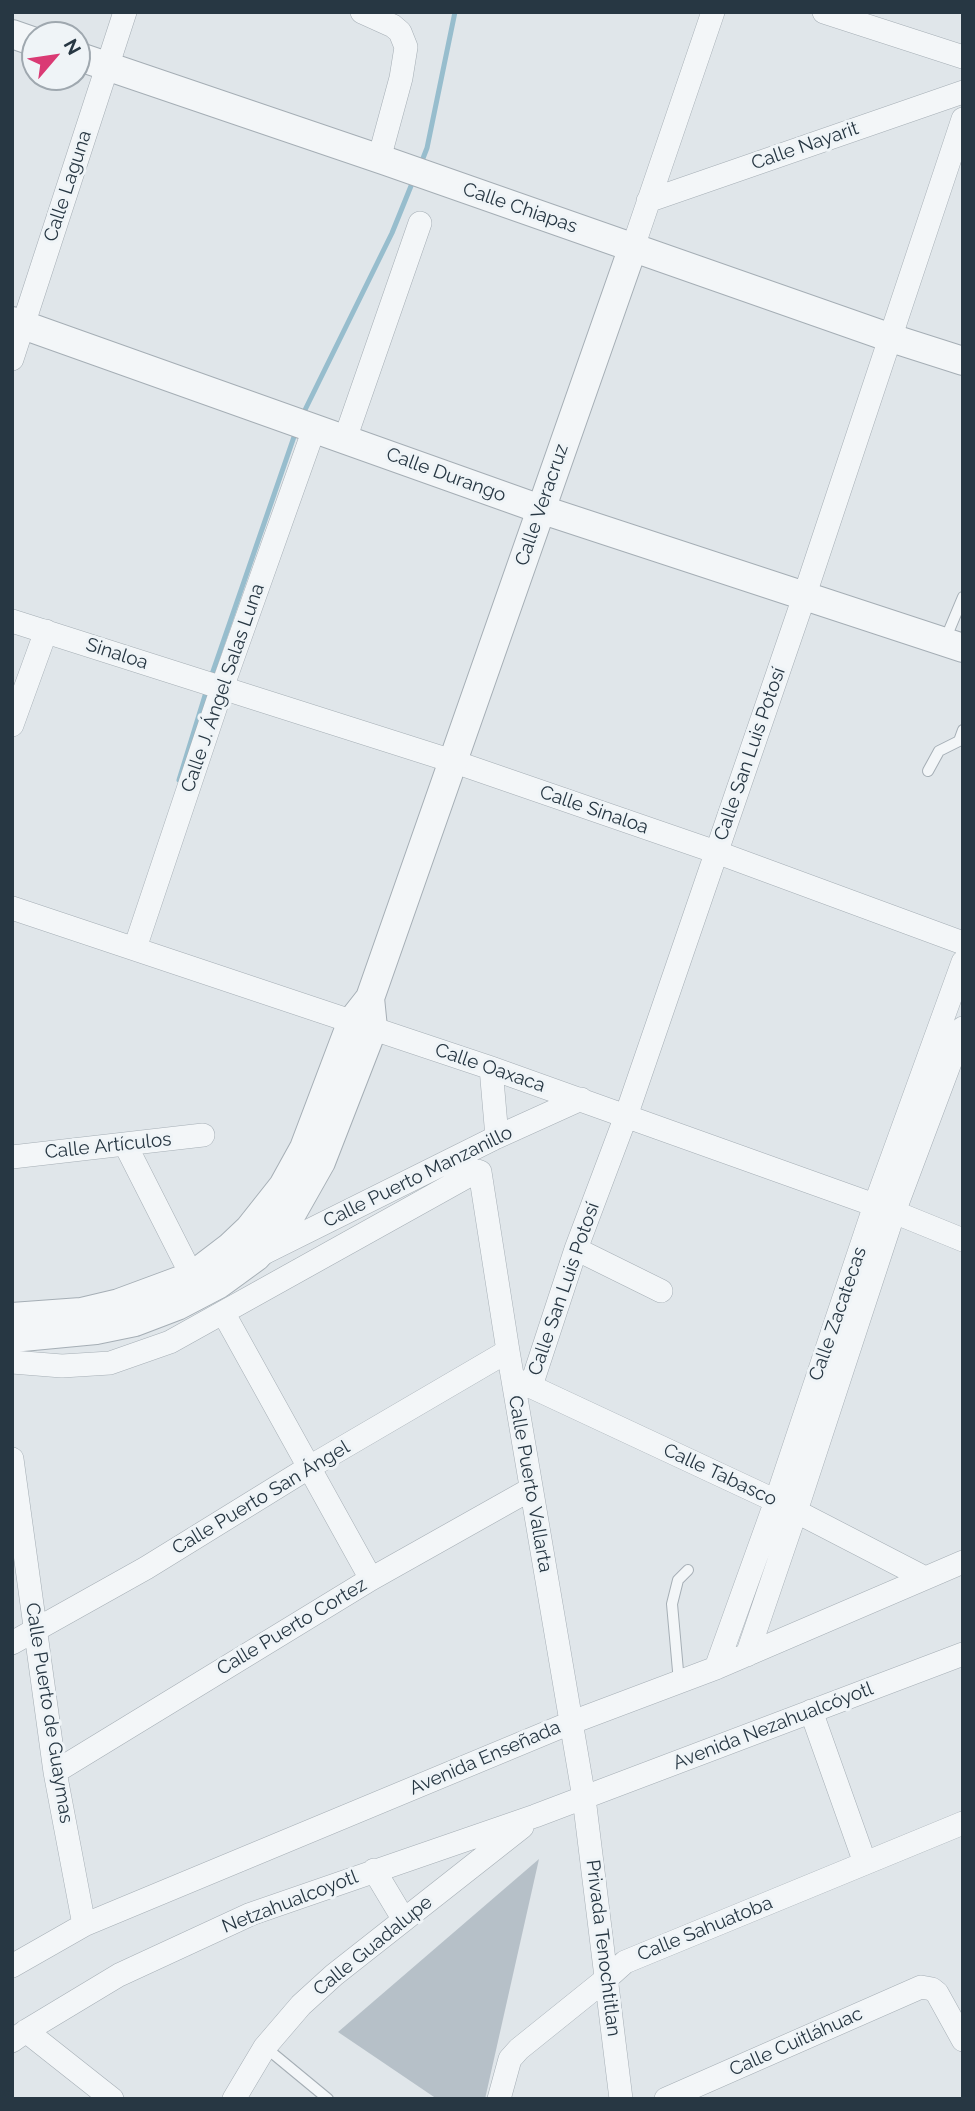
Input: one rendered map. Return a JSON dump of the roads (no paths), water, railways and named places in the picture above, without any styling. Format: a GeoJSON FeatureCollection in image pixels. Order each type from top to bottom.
{"type":"FeatureCollection","features":[{"type":"Feature","properties":{"kind":"street","name":"Calle Laguna"},"geometry":{"type":"LineString","coordinates":[[12,359],[18,323],[125,12]]}},
{"type":"Feature","properties":{"kind":"street"},"geometry":{"type":"LineString","coordinates":[[362,12],[393,26],[404,39],[406,47],[382,160]]}},
{"type":"Feature","properties":{"kind":"street","name":"Calle Veracruz"},"geometry":{"type":"LineString","coordinates":[[363,1024],[713,12]]}},
{"type":"Feature","properties":{"kind":"street"},"geometry":{"type":"LineString","coordinates":[[824,12],[963,58]]}},
{"type":"Feature","properties":{"kind":"street","name":"Calle Chiapas"},"geometry":{"type":"LineString","coordinates":[[91,61],[891,338],[963,360]]}},
{"type":"Feature","properties":{"kind":"street","name":"Calle Nayarit"},"geometry":{"type":"LineString","coordinates":[[648,201],[963,92]]}},
{"type":"Feature","properties":{"kind":"street","name":"Calle San Luis Potosí"},"geometry":{"type":"LineString","coordinates":[[522,1382],[626,1116],[804,597],[963,119]]}},
{"type":"Feature","properties":{"kind":"street"},"geometry":{"type":"LineString","coordinates":[[345,439],[419,223]]}},
{"type":"Feature","properties":{"kind":"street","name":"Calle Durango"},"geometry":{"type":"LineString","coordinates":[[18,323],[540,509],[953,645]]}},
{"type":"Feature","properties":{"kind":"street","name":"Calle J. Ángel Salas Luna"},"geometry":{"type":"LineString","coordinates":[[135,948],[222,688],[314,429]]}},
{"type":"Feature","properties":{"kind":"street","name":"Sinaloa"},"geometry":{"type":"LineString","coordinates":[[12,621],[222,688]]}},
{"type":"Feature","properties":{"kind":"street"},"geometry":{"type":"LineString","coordinates":[[12,726],[46,631]]}},
{"type":"Feature","properties":{"kind":"street","name":"Calle Sinaloa"},"geometry":{"type":"LineString","coordinates":[[222,688],[452,761],[716,852],[963,943]]}},
{"type":"Feature","properties":{"kind":"street","name":"Calle Oaxaca"},"geometry":{"type":"LineString","coordinates":[[12,908],[581,1099],[884,1208],[963,1240]]}},
{"type":"Feature","properties":{"kind":"street","name":"Calle Zacatecas"},"geometry":{"type":"LineString","coordinates":[[747,1655],[796,1511],[884,1208],[963,962]]}},
{"type":"Feature","properties":{"kind":"street"},"geometry":{"type":"LineString","coordinates":[[12,1317],[81,1312],[119,1303],[192,1276],[285,1203],[321,1162],[363,1024]]}},
{"type":"Feature","properties":{"kind":"street","name":"Calle Zacatecas"},"geometry":{"type":"LineString","coordinates":[[716,1668],[884,1208],[963,1028]]}},
{"type":"Feature","properties":{"kind":"street"},"geometry":{"type":"LineString","coordinates":[[491,1068],[497,1137]]}},
{"type":"Feature","properties":{"kind":"street","name":"Calle Puerto Manzanillo"},"geometry":{"type":"LineString","coordinates":[[256,1257],[497,1137],[581,1099]]}},
{"type":"Feature","properties":{"kind":"street","name":"Calle Artículos"},"geometry":{"type":"LineString","coordinates":[[12,1157],[203,1135]]}},
{"type":"Feature","properties":{"kind":"street"},"geometry":{"type":"LineString","coordinates":[[125,1144],[192,1276]]}},
{"type":"Feature","properties":{"kind":"street","name":"Calle Puerto Vallarta"},"geometry":{"type":"LineString","coordinates":[[224,1314],[478,1171],[481,1174],[508,1351],[522,1382],[531,1489],[584,1798]]}},
{"type":"Feature","properties":{"kind":"street"},"geometry":{"type":"LineString","coordinates":[[12,1338],[96,1330],[135,1322],[187,1301],[219,1284],[256,1257],[286,1224],[285,1203]]}},
{"type":"Feature","properties":{"kind":"street"},"geometry":{"type":"LineString","coordinates":[[576,1249],[661,1291]]}},
{"type":"Feature","properties":{"kind":"street"},"geometry":{"type":"LineString","coordinates":[[12,1362],[62,1366],[110,1363],[170,1342],[224,1314],[371,1579]]}},
{"type":"Feature","properties":{"kind":"street","name":"Calle Puerto San Ángel"},"geometry":{"type":"LineString","coordinates":[[12,1643],[146,1568],[308,1468],[508,1351]]}},
{"type":"Feature","properties":{"kind":"street","name":"Calle Tabasco"},"geometry":{"type":"LineString","coordinates":[[522,1382],[776,1501],[925,1578]]}},
{"type":"Feature","properties":{"kind":"street","name":"Calle Puerto de Guaymas"},"geometry":{"type":"LineString","coordinates":[[12,1459],[55,1772],[84,1925]]}},
{"type":"Feature","properties":{"kind":"street","name":"Calle Puerto Cortez"},"geometry":{"type":"LineString","coordinates":[[55,1772],[371,1579],[531,1489]]}},
{"type":"Feature","properties":{"kind":"street","name":"Avenida Enseñada"},"geometry":{"type":"LineString","coordinates":[[12,1966],[84,1925],[570,1723],[716,1668],[963,1562]]}},
{"type":"Feature","properties":{"kind":"street","name":"Avenida Nezahualcóyotl"},"geometry":{"type":"LineString","coordinates":[[584,1798],[963,1654]]}},
{"type":"Feature","properties":{"kind":"street"},"geometry":{"type":"LineString","coordinates":[[811,1711],[865,1863]]}},
{"type":"Feature","properties":{"kind":"street","name":"Netzahualcoyotl"},"geometry":{"type":"LineString","coordinates":[[19,2036],[119,1975],[251,1914],[584,1798]]}},
{"type":"Feature","properties":{"kind":"street","name":"Privada Tenochtitlan"},"geometry":{"type":"LineString","coordinates":[[584,1798],[621,2099]]}},
{"type":"Feature","properties":{"kind":"street","name":"Calle Guadalupe"},"geometry":{"type":"LineString","coordinates":[[234,2099],[265,2047],[301,2005],[334,1975],[535,1816]]}},
{"type":"Feature","properties":{"kind":"street","name":"Calle Sahuatoba"},"geometry":{"type":"LineString","coordinates":[[499,2099],[510,2059],[519,2049],[625,1962],[963,1823]]}},
{"type":"Feature","properties":{"kind":"street"},"geometry":{"type":"LineString","coordinates":[[374,1871],[404,1920]]}},
{"type":"Feature","properties":{"kind":"street","name":"Calle Cuitláhuac"},"geometry":{"type":"LineString","coordinates":[[666,2099],[921,1987],[927,1987],[937,1993],[963,2040]]}},
{"type":"Feature","properties":{"kind":"street"},"geometry":{"type":"LineString","coordinates":[[19,2036],[112,2099]]}},
{"type":"Feature","properties":{"kind":"lane"},"geometry":{"type":"LineString","coordinates":[[953,645],[963,597]]}},
{"type":"Feature","properties":{"kind":"lane"},"geometry":{"type":"LineString","coordinates":[[928,771],[939,751],[958,741],[963,730]]}},
{"type":"Feature","properties":{"kind":"lane"},"geometry":{"type":"LineString","coordinates":[[679,1682],[672,1604],[678,1580],[688,1570]]}},
{"type":"Feature","properties":{"kind":"lane"},"geometry":{"type":"LineString","coordinates":[[265,2047],[328,2099]]}},
{"type":"Feature","properties":{"kind":"waterway"},"geometry":{"type":"LineString","coordinates":[[420,166],[427,148],[455,12]]}},
{"type":"Feature","properties":{"kind":"waterway"},"geometry":{"type":"LineString","coordinates":[[302,416],[392,233],[413,181]]}},
{"type":"Feature","properties":{"kind":"waterway"},"geometry":{"type":"LineString","coordinates":[[211,677],[296,431]]}},
{"type":"Feature","properties":{"kind":"waterway"},"geometry":{"type":"LineString","coordinates":[[179,780],[207,689]]}}]}
